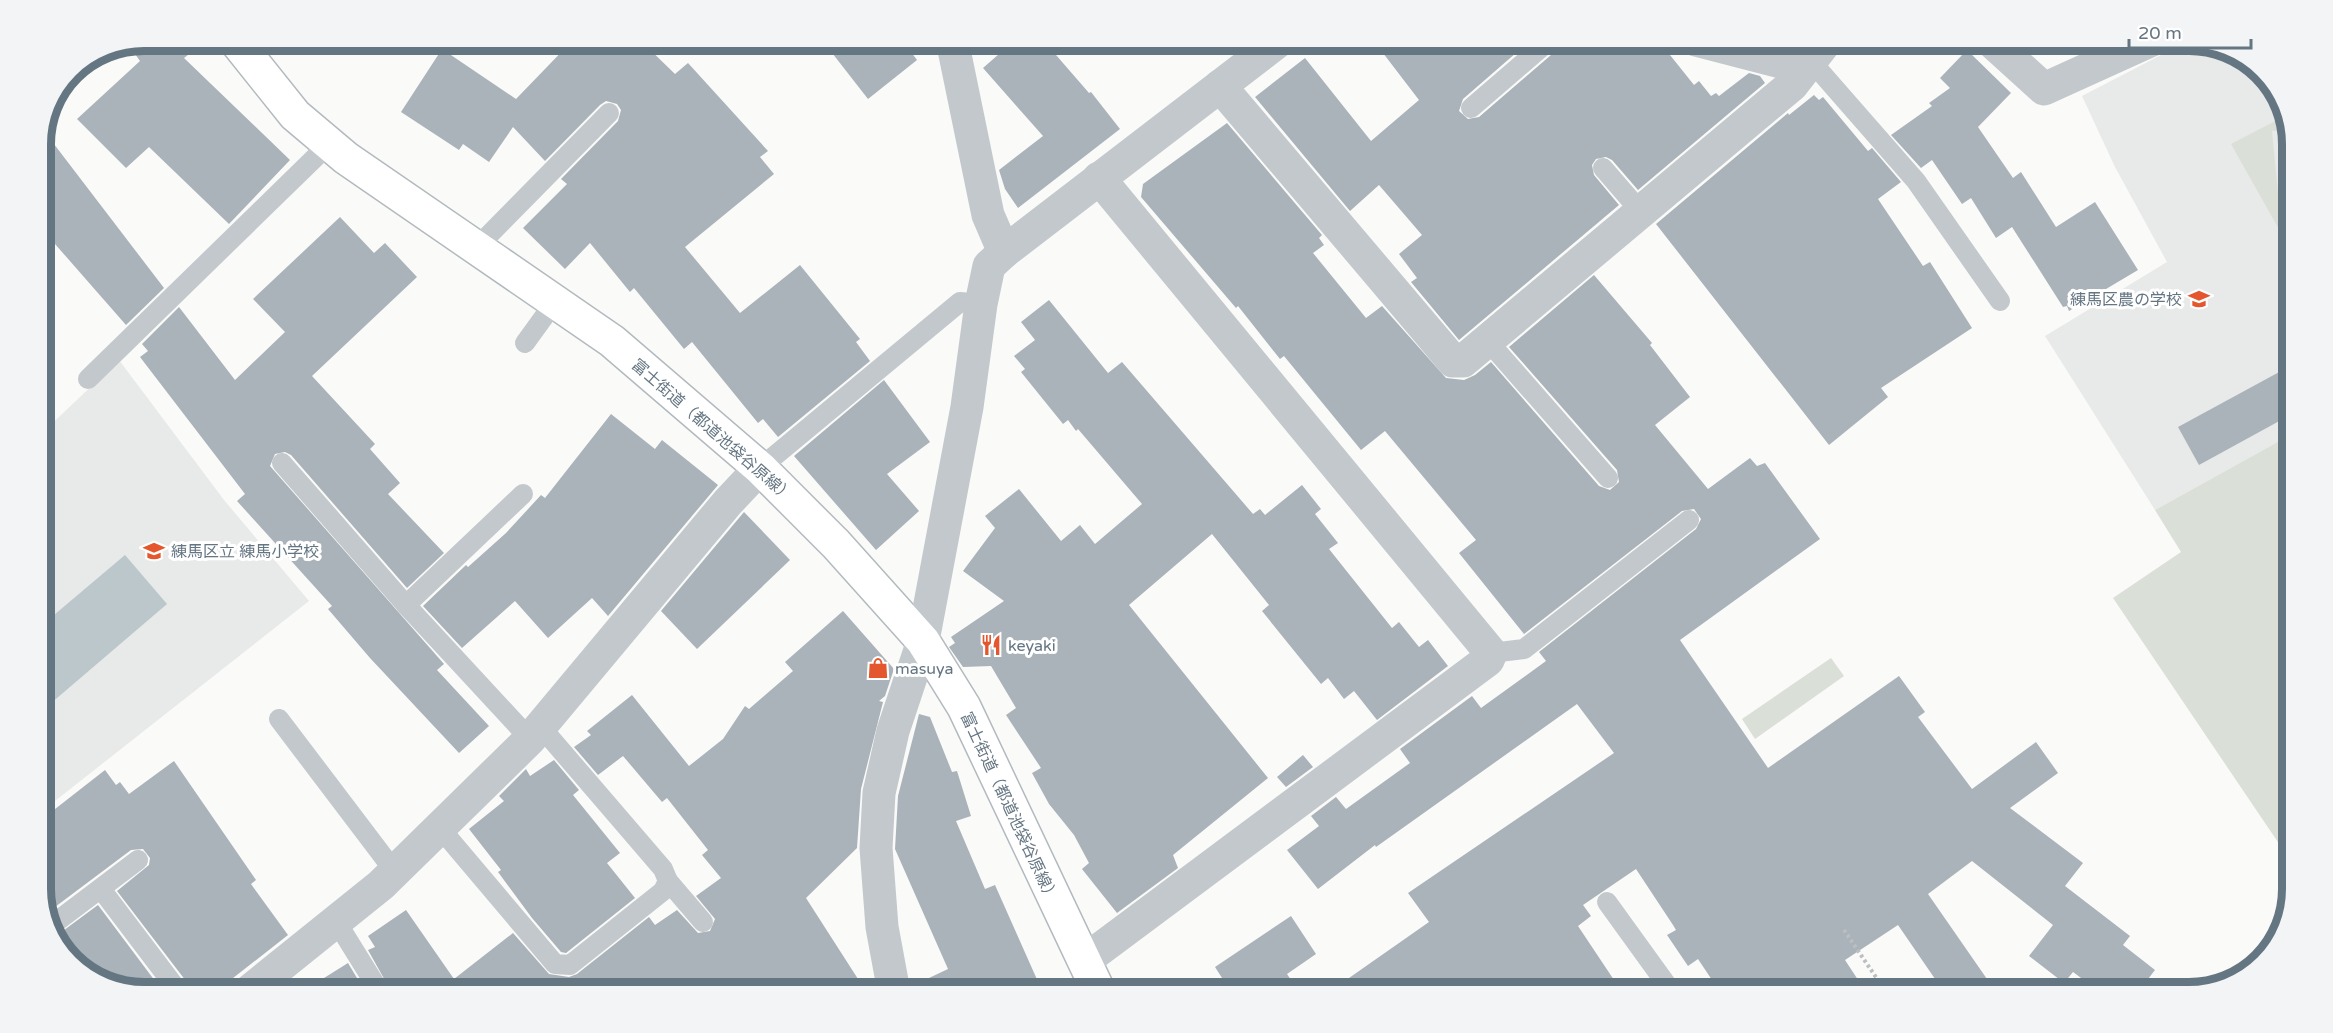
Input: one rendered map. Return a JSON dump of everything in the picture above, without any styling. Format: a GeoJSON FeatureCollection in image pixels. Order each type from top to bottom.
{"type":"FeatureCollection","features":[{"type":"Feature","properties":{"kind":"main road","name":"富士街道（都道池袋谷原線）"},"geometry":{"type":"LineString","coordinates":[[244,51],[295,115],[329,144],[475,249],[612,341],[760,468],[836,544],[923,641],[964,707],[1094,982]]}},
{"type":"Feature","properties":{"kind":"street"},"geometry":{"type":"LineString","coordinates":[[953,51],[962,133],[988,215],[1004,252]]}},
{"type":"Feature","properties":{"kind":"street"},"geometry":{"type":"LineString","coordinates":[[892,982],[882,927],[877,871],[879,793],[890,740],[923,641],[967,408],[981,304],[990,266],[1004,252],[1266,51]]}},
{"type":"Feature","properties":{"kind":"street"},"geometry":{"type":"LineString","coordinates":[[1738,51],[1777,61],[1819,51]]}},
{"type":"Feature","properties":{"kind":"street"},"geometry":{"type":"LineString","coordinates":[[1220,86],[1453,361],[1463,361],[1791,85],[1819,51]]}},
{"type":"Feature","properties":{"kind":"street"},"geometry":{"type":"LineString","coordinates":[[2002,51],[2044,88],[2127,51]]}},
{"type":"Feature","properties":{"kind":"street"},"geometry":{"type":"LineString","coordinates":[[1084,961],[1488,660],[1491,652],[1100,178]]}},
{"type":"Feature","properties":{"kind":"street"},"geometry":{"type":"LineString","coordinates":[[261,982],[395,872],[536,733],[728,502],[760,468]]}},
{"type":"Feature","properties":{"kind":"lane"},"geometry":{"type":"LineString","coordinates":[[1471,108],[1537,51]]}},
{"type":"Feature","properties":{"kind":"lane"},"geometry":{"type":"LineString","coordinates":[[1819,51],[1916,181],[2000,301]]}},
{"type":"Feature","properties":{"kind":"lane"},"geometry":{"type":"LineString","coordinates":[[475,249],[609,113]]}},
{"type":"Feature","properties":{"kind":"lane"},"geometry":{"type":"LineString","coordinates":[[88,379],[329,144]]}},
{"type":"Feature","properties":{"kind":"lane"},"geometry":{"type":"LineString","coordinates":[[1603,168],[1641,212]]}},
{"type":"Feature","properties":{"kind":"lane"},"geometry":{"type":"LineString","coordinates":[[760,468],[960,302],[981,304]]}},
{"type":"Feature","properties":{"kind":"lane"},"geometry":{"type":"LineString","coordinates":[[525,343],[554,303]]}},
{"type":"Feature","properties":{"kind":"lane"},"geometry":{"type":"LineString","coordinates":[[1488,340],[1608,478]]}},
{"type":"Feature","properties":{"kind":"lane"},"geometry":{"type":"LineString","coordinates":[[282,463],[406,605],[536,733],[663,869],[668,881],[703,922]]}},
{"type":"Feature","properties":{"kind":"lane"},"geometry":{"type":"LineString","coordinates":[[406,605],[523,494]]}},
{"type":"Feature","properties":{"kind":"lane"},"geometry":{"type":"LineString","coordinates":[[1491,652],[1524,649],[1689,520]]}},
{"type":"Feature","properties":{"kind":"lane"},"geometry":{"type":"LineString","coordinates":[[279,718],[395,872]]}},
{"type":"Feature","properties":{"kind":"lane"},"geometry":{"type":"LineString","coordinates":[[440,828],[555,964],[570,965],[663,891],[668,881]]}},
{"type":"Feature","properties":{"kind":"lane"},"geometry":{"type":"LineString","coordinates":[[57,922],[138,860]]}},
{"type":"Feature","properties":{"kind":"lane"},"geometry":{"type":"LineString","coordinates":[[101,889],[171,982]]}},
{"type":"Feature","properties":{"kind":"lane"},"geometry":{"type":"LineString","coordinates":[[1607,902],[1664,982]]}},
{"type":"Feature","properties":{"kind":"lane"},"geometry":{"type":"LineString","coordinates":[[336,921],[373,982]]}},
{"type":"Feature","properties":{"kind":"path"},"geometry":{"type":"LineString","coordinates":[[1844,930],[1879,982]]}},
{"type":"Feature","properties":{"kind":"shaded area","name":"練馬区農の学校"},"geometry":{"type":"Polygon","coordinates":[[[2169,51],[2207,53],[2235,63],[2255,78],[2272,103],[2280,126],[2282,138],[2282,440],[2155,510],[2045,336],[2167,262],[2115,167],[2082,96],[2169,51]]]}},
{"type":"Feature","properties":{"kind":"shaded area"},"geometry":{"type":"Polygon","coordinates":[[[2278,119],[2281,130],[2272,131],[2278,193],[2282,193],[2282,230],[2280,231],[2231,144],[2278,119]]]}},
{"type":"Feature","properties":{"kind":"shaded area","name":"練馬区立 練馬小学校"},"geometry":{"type":"Polygon","coordinates":[[[119,360],[224,500],[309,601],[51,804],[51,425],[119,360]]]}},
{"type":"Feature","properties":{"kind":"shaded area"},"geometry":{"type":"Polygon","coordinates":[[[2282,440],[2282,848],[2113,598],[2181,552],[2155,510],[2282,440]]]}},
{"type":"Feature","properties":{"kind":"shaded area"},"geometry":{"type":"Polygon","coordinates":[[[125,555],[167,604],[51,703],[51,618],[125,555]]]}},
{"type":"Feature","properties":{"kind":"shaded area"},"geometry":{"type":"Polygon","coordinates":[[[1831,658],[1844,676],[1755,739],[1742,719],[1831,658]]]}},
{"type":"Feature","properties":{"kind":"building"},"geometry":{"type":"Polygon","coordinates":[[[193,51],[184,58],[290,160],[229,224],[149,147],[126,168],[77,119],[140,61],[134,52],[193,51]]]}},
{"type":"Feature","properties":{"kind":"building"},"geometry":{"type":"Polygon","coordinates":[[[441,51],[445,51],[516,99],[562,51],[651,51],[675,74],[688,63],[768,151],[760,157],[774,174],[685,247],[740,313],[800,265],[860,339],[856,342],[870,361],[778,437],[763,419],[758,423],[692,342],[684,349],[634,288],[630,292],[590,243],[565,269],[523,228],[567,184],[561,179],[618,121],[621,110],[617,104],[606,101],[600,105],[545,161],[513,127],[489,162],[463,144],[459,150],[401,112],[441,51]]]}},
{"type":"Feature","properties":{"kind":"building"},"geometry":{"type":"Polygon","coordinates":[[[831,51],[910,51],[917,60],[868,99],[831,51]]]}},
{"type":"Feature","properties":{"kind":"building"},"geometry":{"type":"Polygon","coordinates":[[[1002,51],[1053,51],[1089,93],[1091,92],[1120,129],[1018,208],[1005,189],[999,170],[1043,136],[983,68],[1002,51]]]}},
{"type":"Feature","properties":{"kind":"building"},"geometry":{"type":"Polygon","coordinates":[[[1381,51],[1518,51],[1463,99],[1459,111],[1468,119],[1479,117],[1556,51],[1630,51],[1632,54],[1636,51],[1667,51],[1694,85],[1699,81],[1711,96],[1716,93],[1719,96],[1749,73],[1760,76],[1765,83],[1638,190],[1612,160],[1606,157],[1596,159],[1592,165],[1594,175],[1619,205],[1459,340],[1411,282],[1417,278],[1399,254],[1422,235],[1379,185],[1350,211],[1255,97],[1305,58],[1371,141],[1419,100],[1381,51]]]}},
{"type":"Feature","properties":{"kind":"building"},"geometry":{"type":"Polygon","coordinates":[[[1968,51],[2011,93],[1978,127],[2013,178],[2021,172],[2056,227],[2095,202],[2138,270],[2069,311],[2067,306],[2063,307],[2012,227],[1996,238],[1971,198],[1962,204],[1932,160],[1921,168],[1891,135],[1932,106],[1929,103],[1950,88],[1940,78],[1968,51]]]}},
{"type":"Feature","properties":{"kind":"building"},"geometry":{"type":"Polygon","coordinates":[[[1814,95],[1819,100],[1823,97],[1868,151],[1872,148],[1901,182],[1878,199],[1923,266],[1930,262],[1972,328],[1881,388],[1888,397],[1829,445],[1656,224],[1788,113],[1789,115],[1814,95]]]}},
{"type":"Feature","properties":{"kind":"building"},"geometry":{"type":"Polygon","coordinates":[[[1227,123],[1322,235],[1319,238],[1324,245],[1313,253],[1366,318],[1382,306],[1446,378],[1464,380],[1475,375],[1491,362],[1599,486],[1610,490],[1619,482],[1617,470],[1509,347],[1594,275],[1652,343],[1650,345],[1690,397],[1655,425],[1708,489],[1750,458],[1757,466],[1765,463],[1820,539],[1680,640],[1768,768],[1899,676],[1925,712],[1918,717],[1972,789],[2036,742],[2058,773],[2010,808],[2083,863],[2065,886],[2130,936],[2123,945],[2155,970],[2146,982],[2086,982],[2073,972],[2063,982],[2029,956],[2053,925],[1972,861],[1928,894],[1989,982],[1937,982],[1898,925],[1845,960],[1859,982],[1713,982],[1698,959],[1688,966],[1667,935],[1676,930],[1636,869],[1583,905],[1591,916],[1578,926],[1615,982],[1343,982],[1429,922],[1408,893],[1614,753],[1577,704],[1376,847],[1375,845],[1318,889],[1287,850],[1319,826],[1311,816],[1336,797],[1346,809],[1410,763],[1400,749],[1472,696],[1481,708],[1546,661],[1539,652],[1696,529],[1701,519],[1694,509],[1682,511],[1524,634],[1459,553],[1476,540],[1385,431],[1361,450],[1284,356],[1280,359],[1238,306],[1236,308],[1141,197],[1143,184],[1227,123]]]}},
{"type":"Feature","properties":{"kind":"building"},"geometry":{"type":"Polygon","coordinates":[[[51,140],[164,288],[126,325],[51,239],[51,140]]]}},
{"type":"Feature","properties":{"kind":"building"},"geometry":{"type":"Polygon","coordinates":[[[340,217],[374,253],[385,243],[417,277],[312,376],[375,444],[370,449],[400,483],[388,494],[444,553],[407,588],[291,455],[285,452],[275,454],[270,466],[444,664],[437,670],[489,726],[459,753],[370,658],[328,609],[332,606],[237,501],[245,494],[140,357],[148,351],[142,344],[179,307],[235,380],[285,332],[253,299],[340,217]]]}},
{"type":"Feature","properties":{"kind":"building"},"geometry":{"type":"Polygon","coordinates":[[[1049,300],[1108,373],[1122,362],[1253,514],[1260,509],[1265,515],[1302,485],[1321,509],[1315,514],[1338,543],[1329,549],[1392,628],[1399,622],[1419,647],[1428,640],[1448,666],[1377,720],[1354,691],[1344,699],[1328,678],[1321,684],[1262,611],[1269,605],[1212,534],[1129,605],[1268,778],[1173,855],[1178,868],[1117,913],[1082,869],[1089,863],[1074,835],[1049,804],[1032,773],[1041,768],[1006,715],[1016,708],[991,666],[963,667],[949,647],[955,643],[951,637],[1004,601],[963,571],[995,528],[985,516],[1019,489],[1061,541],[1080,525],[1095,544],[1142,504],[1078,429],[1076,431],[1068,420],[1063,424],[1021,372],[1025,369],[1014,356],[1035,340],[1021,322],[1049,300]]]}},
{"type":"Feature","properties":{"kind":"building"},"geometry":{"type":"Polygon","coordinates":[[[2282,370],[2282,419],[2199,465],[2178,427],[2282,370]]]}},
{"type":"Feature","properties":{"kind":"building"},"geometry":{"type":"Polygon","coordinates":[[[884,380],[930,442],[887,474],[919,511],[876,550],[794,456],[884,380]]]}},
{"type":"Feature","properties":{"kind":"building"},"geometry":{"type":"Polygon","coordinates":[[[611,414],[655,449],[662,440],[718,485],[608,616],[592,598],[548,638],[515,601],[462,648],[423,606],[466,565],[468,567],[506,533],[541,495],[545,498],[611,414]]]}},
{"type":"Feature","properties":{"kind":"building"},"geometry":{"type":"Polygon","coordinates":[[[744,512],[790,560],[697,649],[661,611],[744,512]]]}},
{"type":"Feature","properties":{"kind":"building"},"geometry":{"type":"Polygon","coordinates":[[[843,611],[894,669],[885,696],[879,701],[883,702],[861,789],[857,848],[806,898],[860,982],[386,982],[368,950],[375,947],[368,936],[406,910],[454,979],[513,933],[549,974],[569,977],[577,974],[649,917],[655,925],[677,910],[698,933],[710,931],[715,919],[696,896],[721,878],[702,855],[708,850],[667,798],[662,802],[623,756],[598,775],[574,747],[591,735],[587,731],[632,695],[689,766],[723,739],[745,706],[749,709],[793,671],[785,662],[843,611]]]}},
{"type":"Feature","properties":{"kind":"building"},"geometry":{"type":"Polygon","coordinates":[[[919,714],[930,717],[952,772],[957,771],[971,816],[956,821],[985,889],[995,885],[1038,982],[920,982],[948,969],[895,849],[898,796],[919,714]]]}},
{"type":"Feature","properties":{"kind":"building"},"geometry":{"type":"Polygon","coordinates":[[[1303,755],[1313,767],[1286,787],[1277,777],[1303,755]]]}},
{"type":"Feature","properties":{"kind":"building"},"geometry":{"type":"Polygon","coordinates":[[[554,760],[579,790],[573,795],[620,853],[607,863],[635,898],[566,953],[561,952],[532,918],[498,872],[501,870],[469,829],[504,801],[499,796],[526,769],[530,776],[554,760]]]}},
{"type":"Feature","properties":{"kind":"building"},"geometry":{"type":"Polygon","coordinates":[[[174,761],[256,880],[251,884],[288,935],[228,982],[187,982],[117,891],[149,865],[150,858],[143,849],[131,850],[53,908],[51,895],[51,812],[105,770],[116,785],[120,782],[129,794],[174,761]]]}},
{"type":"Feature","properties":{"kind":"building"},"geometry":{"type":"Polygon","coordinates":[[[98,905],[156,982],[126,980],[98,970],[78,955],[61,932],[98,905]]]}},
{"type":"Feature","properties":{"kind":"building"},"geometry":{"type":"Polygon","coordinates":[[[1291,916],[1316,954],[1287,974],[1292,982],[1225,982],[1215,967],[1291,916]]]}},
{"type":"Feature","properties":{"kind":"building"},"geometry":{"type":"Polygon","coordinates":[[[348,963],[359,982],[318,982],[348,963]]]}},
{"type":"Feature","properties":{"kind":"place","name":"練馬区農の学校"},"geometry":{"type":"Point","coordinates":[2199,299]}},
{"type":"Feature","properties":{"kind":"place","name":"練馬区立 練馬小学校"},"geometry":{"type":"Point","coordinates":[154,551]}},
{"type":"Feature","properties":{"kind":"place","name":"keyaki"},"geometry":{"type":"Point","coordinates":[991,645]}},
{"type":"Feature","properties":{"kind":"place","name":"masuya"},"geometry":{"type":"Point","coordinates":[878,668]}}]}
